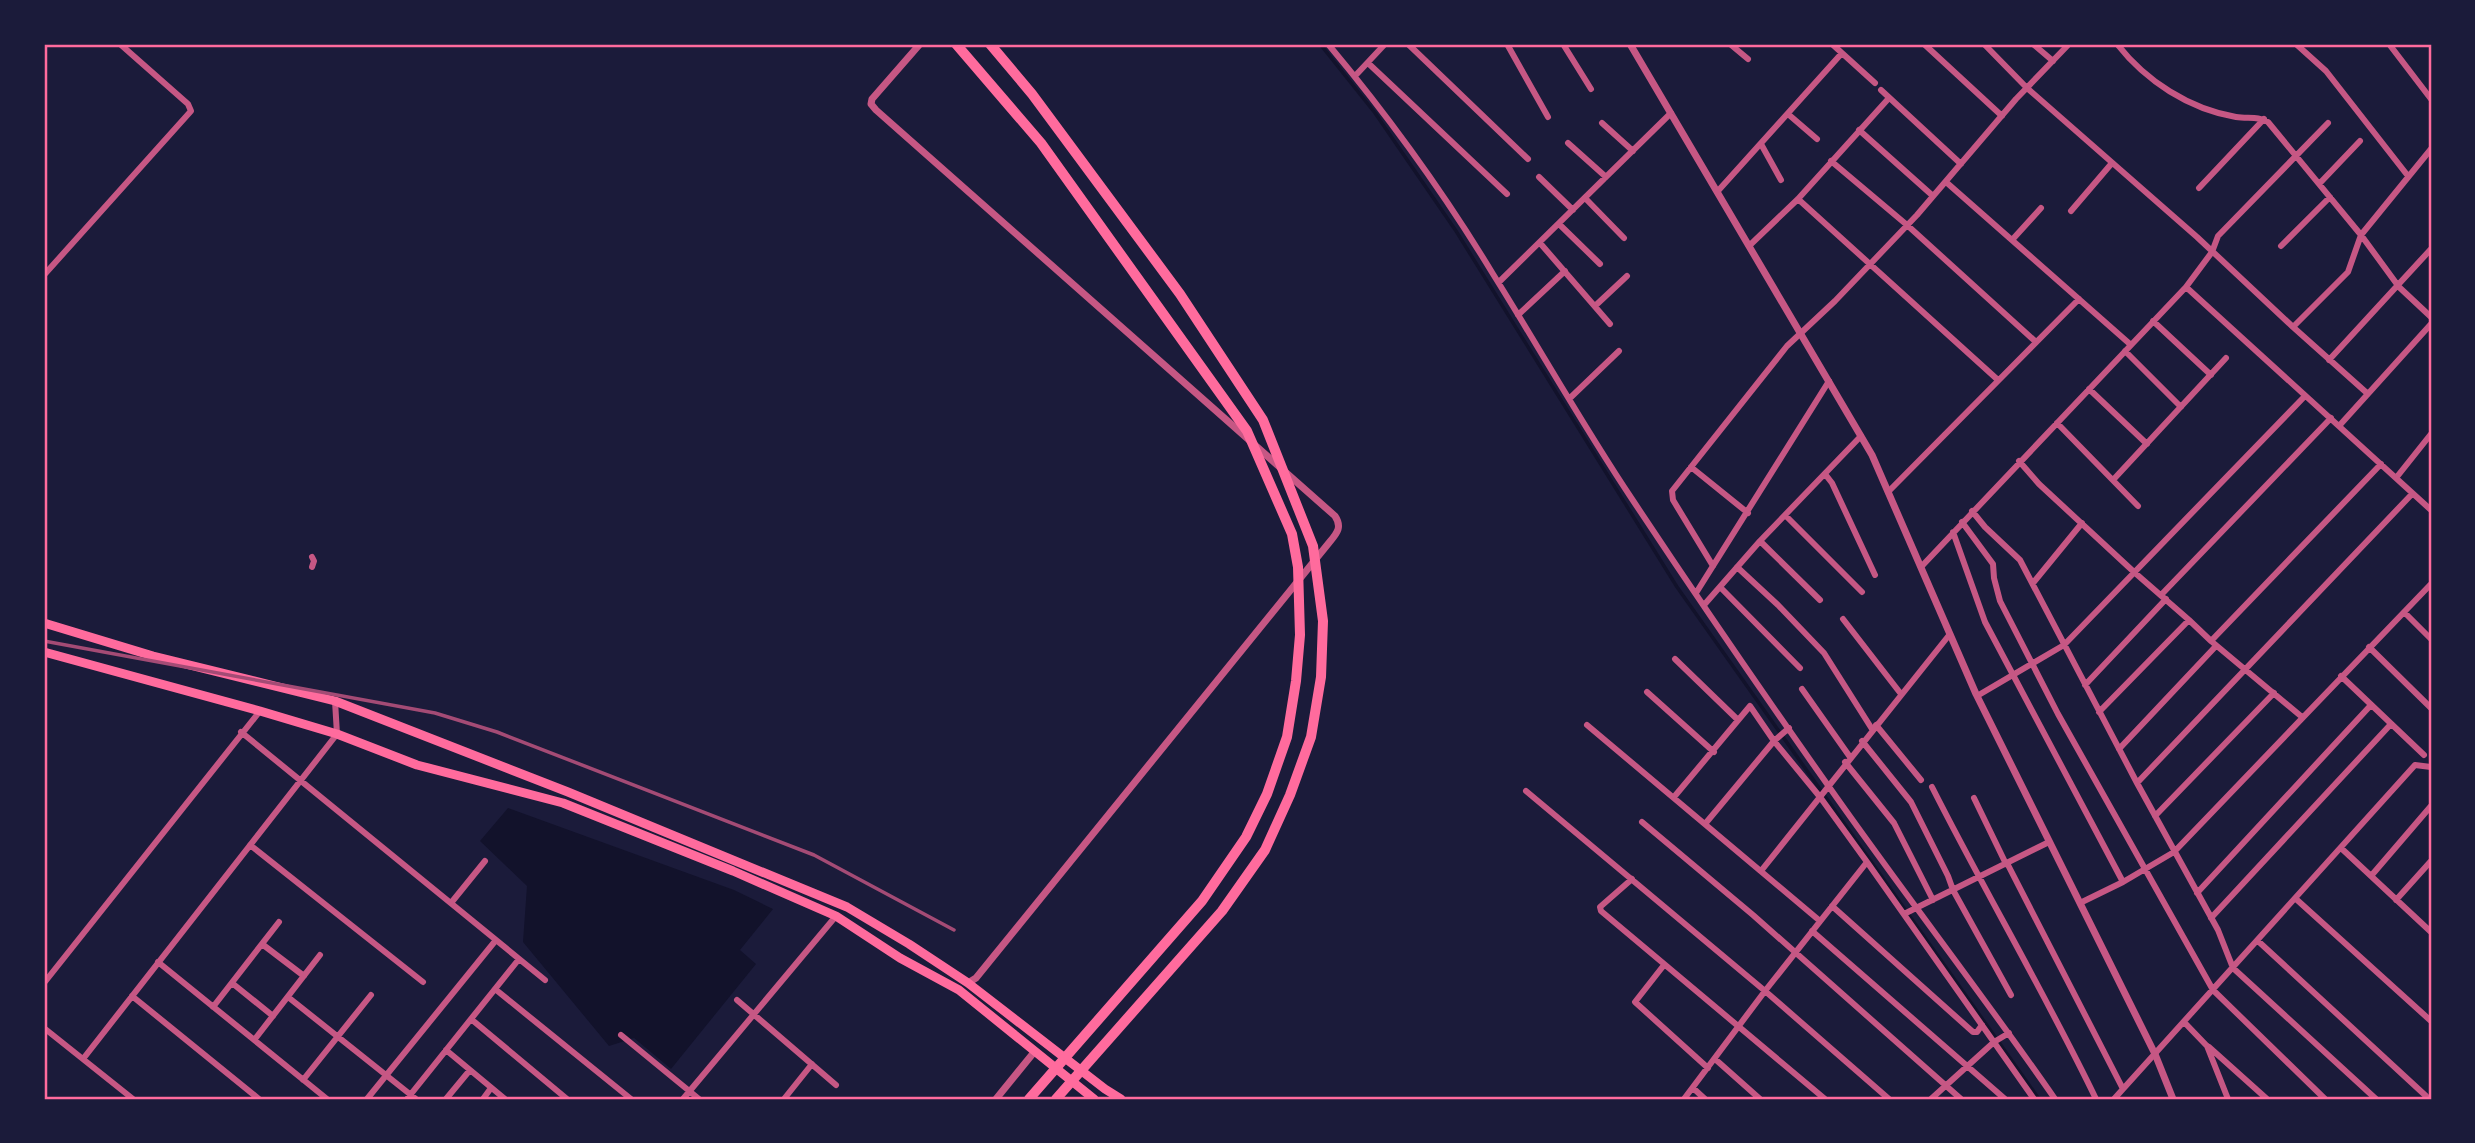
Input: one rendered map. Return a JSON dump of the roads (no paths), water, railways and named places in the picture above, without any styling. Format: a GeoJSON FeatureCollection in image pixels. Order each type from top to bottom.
{"type":"FeatureCollection","features":[{"type":"Feature","properties":{"kind":"highway"},"geometry":{"type":"LineString","coordinates":[[956,44],[1041,143],[1247,431],[1292,534],[1298,567],[1300,635],[1287,737],[1267,794],[1246,837],[1202,901],[1029,1099]]}},
{"type":"Feature","properties":{"kind":"highway"},"geometry":{"type":"LineString","coordinates":[[990,44],[1032,94],[1180,293],[1264,420],[1313,546],[1323,621],[1321,677],[1311,737],[1290,795],[1265,850],[1222,911],[1056,1099]]}},
{"type":"Feature","properties":{"kind":"main road"},"geometry":{"type":"LineString","coordinates":[[44,622],[153,656],[335,701],[568,792],[847,907],[971,982],[1121,1099]]}},
{"type":"Feature","properties":{"kind":"main road"},"geometry":{"type":"LineString","coordinates":[[44,652],[337,734],[417,765],[563,803],[733,871],[836,916],[900,958],[959,990],[1094,1099]]}},
{"type":"Feature","properties":{"kind":"street"},"geometry":{"type":"LineString","coordinates":[[44,275],[191,111],[188,104],[120,44]]}},
{"type":"Feature","properties":{"kind":"street"},"geometry":{"type":"LineString","coordinates":[[920,44],[872,99],[871,104],[1339,523],[1339,531],[971,982]]}},
{"type":"Feature","properties":{"kind":"street"},"geometry":{"type":"LineString","coordinates":[[1328,44],[1420,162],[1499,282],[1630,497],[1704,605],[1782,735],[2055,1099]]}},
{"type":"Feature","properties":{"kind":"street"},"geometry":{"type":"LineString","coordinates":[[1408,44],[1528,159]]}},
{"type":"Feature","properties":{"kind":"street"},"geometry":{"type":"LineString","coordinates":[[1507,44],[1548,117]]}},
{"type":"Feature","properties":{"kind":"street"},"geometry":{"type":"LineString","coordinates":[[1563,44],[1591,89]]}},
{"type":"Feature","properties":{"kind":"street"},"geometry":{"type":"LineString","coordinates":[[1730,44],[1748,60]]}},
{"type":"Feature","properties":{"kind":"street"},"geometry":{"type":"LineString","coordinates":[[1832,44],[1875,83]]}},
{"type":"Feature","properties":{"kind":"street"},"geometry":{"type":"LineString","coordinates":[[1924,44],[2002,116]]}},
{"type":"Feature","properties":{"kind":"street"},"geometry":{"type":"LineString","coordinates":[[1984,44],[2027,88],[2368,394]]}},
{"type":"Feature","properties":{"kind":"street"},"geometry":{"type":"LineString","coordinates":[[2033,44],[2053,61]]}},
{"type":"Feature","properties":{"kind":"street"},"geometry":{"type":"LineString","coordinates":[[1713,566],[1671,495],[1787,346],[1907,225],[2067,44]]}},
{"type":"Feature","properties":{"kind":"street"},"geometry":{"type":"LineString","coordinates":[[2117,44],[2137,67],[2157,84],[2186,101],[2236,117],[2264,119],[2281,135],[2296,157],[2361,234],[2399,287],[2431,317]]}},
{"type":"Feature","properties":{"kind":"street"},"geometry":{"type":"LineString","coordinates":[[2295,44],[2326,71],[2407,176]]}},
{"type":"Feature","properties":{"kind":"street"},"geometry":{"type":"LineString","coordinates":[[2389,44],[2431,99]]}},
{"type":"Feature","properties":{"kind":"street"},"geometry":{"type":"LineString","coordinates":[[1355,76],[1382,45]]}},
{"type":"Feature","properties":{"kind":"street"},"geometry":{"type":"LineString","coordinates":[[1633,45],[1872,455],[1977,696],[2155,1054],[2173,1099]]}},
{"type":"Feature","properties":{"kind":"street"},"geometry":{"type":"LineString","coordinates":[[1717,192],[1842,53]]}},
{"type":"Feature","properties":{"kind":"street"},"geometry":{"type":"LineString","coordinates":[[1367,63],[1507,194]]}},
{"type":"Feature","properties":{"kind":"street"},"geometry":{"type":"LineString","coordinates":[[1881,90],[1961,164]]}},
{"type":"Feature","properties":{"kind":"street"},"geometry":{"type":"LineString","coordinates":[[1749,246],[1798,199],[1889,98]]}},
{"type":"Feature","properties":{"kind":"street"},"geometry":{"type":"LineString","coordinates":[[1499,282],[1671,113]]}},
{"type":"Feature","properties":{"kind":"street"},"geometry":{"type":"LineString","coordinates":[[1788,114],[1817,139]]}},
{"type":"Feature","properties":{"kind":"street"},"geometry":{"type":"LineString","coordinates":[[2199,188],[2264,119]]}},
{"type":"Feature","properties":{"kind":"street"},"geometry":{"type":"LineString","coordinates":[[1602,123],[1633,151]]}},
{"type":"Feature","properties":{"kind":"street"},"geometry":{"type":"LineString","coordinates":[[1921,567],[2019,460],[2186,287],[2212,252],[2218,236],[2328,123]]}},
{"type":"Feature","properties":{"kind":"street"},"geometry":{"type":"LineString","coordinates":[[1859,130],[1933,196]]}},
{"type":"Feature","properties":{"kind":"street"},"geometry":{"type":"LineString","coordinates":[[2320,183],[2360,141]]}},
{"type":"Feature","properties":{"kind":"street"},"geometry":{"type":"LineString","coordinates":[[1568,143],[1606,177]]}},
{"type":"Feature","properties":{"kind":"street"},"geometry":{"type":"LineString","coordinates":[[1761,144],[1781,180]]}},
{"type":"Feature","properties":{"kind":"street"},"geometry":{"type":"LineString","coordinates":[[2293,327],[2347,272],[2361,234],[2431,149]]}},
{"type":"Feature","properties":{"kind":"street"},"geometry":{"type":"LineString","coordinates":[[1831,161],[1907,225],[2036,342]]}},
{"type":"Feature","properties":{"kind":"street"},"geometry":{"type":"LineString","coordinates":[[2071,211],[2112,163]]}},
{"type":"Feature","properties":{"kind":"street"},"geometry":{"type":"LineString","coordinates":[[1539,177],[1573,210]]}},
{"type":"Feature","properties":{"kind":"street"},"geometry":{"type":"LineString","coordinates":[[1946,182],[2131,345]]}},
{"type":"Feature","properties":{"kind":"street"},"geometry":{"type":"LineString","coordinates":[[2281,246],[2330,197]]}},
{"type":"Feature","properties":{"kind":"street"},"geometry":{"type":"LineString","coordinates":[[1585,198],[1623,238]]}},
{"type":"Feature","properties":{"kind":"street"},"geometry":{"type":"LineString","coordinates":[[1798,199],[1998,380]]}},
{"type":"Feature","properties":{"kind":"street"},"geometry":{"type":"LineString","coordinates":[[2012,240],[2041,208]]}},
{"type":"Feature","properties":{"kind":"street"},"geometry":{"type":"LineString","coordinates":[[1559,224],[1600,264]]}},
{"type":"Feature","properties":{"kind":"street"},"geometry":{"type":"LineString","coordinates":[[1540,243],[1609,324]]}},
{"type":"Feature","properties":{"kind":"street"},"geometry":{"type":"LineString","coordinates":[[2329,360],[2399,287],[2431,249]]}},
{"type":"Feature","properties":{"kind":"street"},"geometry":{"type":"LineString","coordinates":[[1518,315],[1564,271]]}},
{"type":"Feature","properties":{"kind":"street"},"geometry":{"type":"LineString","coordinates":[[1595,306],[1627,276]]}},
{"type":"Feature","properties":{"kind":"street"},"geometry":{"type":"LineString","coordinates":[[2186,287],[2431,510]]}},
{"type":"Feature","properties":{"kind":"street"},"geometry":{"type":"LineString","coordinates":[[1888,492],[2078,299]]}},
{"type":"Feature","properties":{"kind":"street"},"geometry":{"type":"LineString","coordinates":[[2153,321],[2211,375]]}},
{"type":"Feature","properties":{"kind":"street"},"geometry":{"type":"LineString","coordinates":[[2339,426],[2431,324]]}},
{"type":"Feature","properties":{"kind":"street"},"geometry":{"type":"LineString","coordinates":[[1569,399],[1619,351]]}},
{"type":"Feature","properties":{"kind":"street"},"geometry":{"type":"LineString","coordinates":[[2124,351],[2181,407]]}},
{"type":"Feature","properties":{"kind":"street"},"geometry":{"type":"LineString","coordinates":[[2113,480],[2226,358]]}},
{"type":"Feature","properties":{"kind":"street"},"geometry":{"type":"LineString","coordinates":[[1696,593],[1829,381]]}},
{"type":"Feature","properties":{"kind":"street"},"geometry":{"type":"LineString","coordinates":[[2089,389],[2147,444]]}},
{"type":"Feature","properties":{"kind":"street"},"geometry":{"type":"LineString","coordinates":[[1977,696],[2064,645],[2305,396]]}},
{"type":"Feature","properties":{"kind":"street"},"geometry":{"type":"LineString","coordinates":[[2085,685],[2163,597],[2331,418]]}},
{"type":"Feature","properties":{"kind":"street"},"geometry":{"type":"LineString","coordinates":[[2057,423],[2138,506]]}},
{"type":"Feature","properties":{"kind":"street"},"geometry":{"type":"LineString","coordinates":[[2396,478],[2431,434]]}},
{"type":"Feature","properties":{"kind":"street"},"geometry":{"type":"LineString","coordinates":[[1704,605],[1760,541],[1861,436]]}},
{"type":"Feature","properties":{"kind":"street"},"geometry":{"type":"LineString","coordinates":[[2019,460],[2039,484],[2134,572],[2213,643],[2302,717]]}},
{"type":"Feature","properties":{"kind":"street"},"geometry":{"type":"LineString","coordinates":[[2119,749],[2213,643],[2381,464]]}},
{"type":"Feature","properties":{"kind":"street"},"geometry":{"type":"LineString","coordinates":[[1691,467],[1748,513]]}},
{"type":"Feature","properties":{"kind":"street"},"geometry":{"type":"LineString","coordinates":[[1825,474],[1832,483],[1875,575]]}},
{"type":"Feature","properties":{"kind":"street"},"geometry":{"type":"LineString","coordinates":[[2137,783],[2412,494]]}},
{"type":"Feature","properties":{"kind":"street"},"geometry":{"type":"LineString","coordinates":[[1972,511],[1985,527],[2019,558],[2211,918],[2233,968],[2375,1099]]}},
{"type":"Feature","properties":{"kind":"street"},"geometry":{"type":"LineString","coordinates":[[1785,515],[1862,592]]}},
{"type":"Feature","properties":{"kind":"street"},"geometry":{"type":"LineString","coordinates":[[1962,522],[1994,566],[1993,576],[2000,601],[2064,726],[2213,990],[2325,1099]]}},
{"type":"Feature","properties":{"kind":"street"},"geometry":{"type":"LineString","coordinates":[[2033,583],[2082,523]]}},
{"type":"Feature","properties":{"kind":"street"},"geometry":{"type":"LineString","coordinates":[[1953,532],[1985,622],[2123,882]]}},
{"type":"Feature","properties":{"kind":"street"},"geometry":{"type":"LineString","coordinates":[[1760,541],[1820,600]]}},
{"type":"Feature","properties":{"kind":"street"},"geometry":{"type":"LineString","coordinates":[[312,557],[312,567]]}},
{"type":"Feature","properties":{"kind":"street"},"geometry":{"type":"LineString","coordinates":[[1737,567],[1824,653],[1874,727],[1921,780]]}},
{"type":"Feature","properties":{"kind":"street"},"geometry":{"type":"LineString","coordinates":[[2080,903],[2174,852],[2431,584]]}},
{"type":"Feature","properties":{"kind":"street"},"geometry":{"type":"LineString","coordinates":[[1720,587],[1800,668]]}},
{"type":"Feature","properties":{"kind":"street"},"geometry":{"type":"LineString","coordinates":[[2404,612],[2431,639]]}},
{"type":"Feature","properties":{"kind":"street"},"geometry":{"type":"LineString","coordinates":[[1843,619],[1901,694]]}},
{"type":"Feature","properties":{"kind":"street"},"geometry":{"type":"LineString","coordinates":[[2099,712],[2189,620]]}},
{"type":"Feature","properties":{"kind":"street"},"geometry":{"type":"LineString","coordinates":[[1761,871],[1950,634]]}},
{"type":"Feature","properties":{"kind":"street"},"geometry":{"type":"LineString","coordinates":[[2370,648],[2431,708]]}},
{"type":"Feature","properties":{"kind":"street"},"geometry":{"type":"LineString","coordinates":[[1675,659],[1738,720]]}},
{"type":"Feature","properties":{"kind":"street"},"geometry":{"type":"LineString","coordinates":[[2341,676],[2424,755]]}},
{"type":"Feature","properties":{"kind":"street"},"geometry":{"type":"LineString","coordinates":[[1802,689],[1847,760],[1894,823],[1933,900]]}},
{"type":"Feature","properties":{"kind":"street"},"geometry":{"type":"LineString","coordinates":[[1647,692],[1714,752]]}},
{"type":"Feature","properties":{"kind":"street"},"geometry":{"type":"LineString","coordinates":[[2155,816],[2274,693]]}},
{"type":"Feature","properties":{"kind":"street"},"geometry":{"type":"LineString","coordinates":[[83,1059],[337,734],[335,701]]}},
{"type":"Feature","properties":{"kind":"street"},"geometry":{"type":"LineString","coordinates":[[2197,893],[2371,705]]}},
{"type":"Feature","properties":{"kind":"street"},"geometry":{"type":"LineString","coordinates":[[1674,797],[1750,706],[1782,735],[1825,792],[1867,862],[2034,1099]]}},
{"type":"Feature","properties":{"kind":"street"},"geometry":{"type":"LineString","coordinates":[[44,983],[260,711]]}},
{"type":"Feature","properties":{"kind":"street"},"geometry":{"type":"LineString","coordinates":[[1587,724],[1820,921]]}},
{"type":"Feature","properties":{"kind":"street"},"geometry":{"type":"LineString","coordinates":[[2211,918],[2391,724]]}},
{"type":"Feature","properties":{"kind":"street"},"geometry":{"type":"LineString","coordinates":[[241,733],[545,980]]}},
{"type":"Feature","properties":{"kind":"street"},"geometry":{"type":"LineString","coordinates":[[1705,824],[1782,735]]}},
{"type":"Feature","properties":{"kind":"street"},"geometry":{"type":"LineString","coordinates":[[1862,741],[1911,802],[1953,890],[2011,995]]}},
{"type":"Feature","properties":{"kind":"street"},"geometry":{"type":"LineString","coordinates":[[2114,1099],[2415,765],[2431,767]]}},
{"type":"Feature","properties":{"kind":"street"},"geometry":{"type":"LineString","coordinates":[[1932,787],[1978,878],[2059,1021],[2096,1099]]}},
{"type":"Feature","properties":{"kind":"street"},"geometry":{"type":"LineString","coordinates":[[1526,791],[1765,991],[1889,1099]]}},
{"type":"Feature","properties":{"kind":"street"},"geometry":{"type":"LineString","coordinates":[[1974,798],[2123,1089]]}},
{"type":"Feature","properties":{"kind":"street"},"geometry":{"type":"LineString","coordinates":[[2371,876],[2431,806]]}},
{"type":"Feature","properties":{"kind":"street"},"geometry":{"type":"LineString","coordinates":[[1642,822],[1753,915],[1961,1099]]}},
{"type":"Feature","properties":{"kind":"street"},"geometry":{"type":"LineString","coordinates":[[1905,914],[2049,842]]}},
{"type":"Feature","properties":{"kind":"street"},"geometry":{"type":"LineString","coordinates":[[250,845],[423,982]]}},
{"type":"Feature","properties":{"kind":"street"},"geometry":{"type":"LineString","coordinates":[[2341,848],[2431,930]]}},
{"type":"Feature","properties":{"kind":"street"},"geometry":{"type":"LineString","coordinates":[[451,903],[485,860]]}},
{"type":"Feature","properties":{"kind":"street"},"geometry":{"type":"LineString","coordinates":[[2396,900],[2431,861]]}},
{"type":"Feature","properties":{"kind":"street"},"geometry":{"type":"LineString","coordinates":[[1684,1099],[1867,862]]}},
{"type":"Feature","properties":{"kind":"street"},"geometry":{"type":"LineString","coordinates":[[1632,879],[1599,909],[1825,1099]]}},
{"type":"Feature","properties":{"kind":"street"},"geometry":{"type":"LineString","coordinates":[[2296,899],[2431,1021]]}},
{"type":"Feature","properties":{"kind":"street"},"geometry":{"type":"LineString","coordinates":[[1832,906],[1973,1031],[1977,1032],[1982,1026]]}},
{"type":"Feature","properties":{"kind":"street"},"geometry":{"type":"LineString","coordinates":[[683,1099],[836,916]]}},
{"type":"Feature","properties":{"kind":"street"},"geometry":{"type":"LineString","coordinates":[[213,1007],[279,922]]}},
{"type":"Feature","properties":{"kind":"street"},"geometry":{"type":"LineString","coordinates":[[1812,931],[2005,1099]]}},
{"type":"Feature","properties":{"kind":"street"},"geometry":{"type":"LineString","coordinates":[[367,1099],[496,940]]}},
{"type":"Feature","properties":{"kind":"street"},"geometry":{"type":"LineString","coordinates":[[2258,940],[2427,1095]]}},
{"type":"Feature","properties":{"kind":"street"},"geometry":{"type":"LineString","coordinates":[[262,944],[304,976]]}},
{"type":"Feature","properties":{"kind":"street"},"geometry":{"type":"LineString","coordinates":[[255,1040],[320,955]]}},
{"type":"Feature","properties":{"kind":"street"},"geometry":{"type":"LineString","coordinates":[[288,997],[411,1098],[519,959]]}},
{"type":"Feature","properties":{"kind":"street"},"geometry":{"type":"LineString","coordinates":[[158,962],[327,1099]]}},
{"type":"Feature","properties":{"kind":"street"},"geometry":{"type":"LineString","coordinates":[[1664,965],[1635,1002],[1708,1068]]}},
{"type":"Feature","properties":{"kind":"street"},"geometry":{"type":"LineString","coordinates":[[232,983],[272,1016]]}},
{"type":"Feature","properties":{"kind":"street"},"geometry":{"type":"LineString","coordinates":[[495,989],[631,1099]]}},
{"type":"Feature","properties":{"kind":"street"},"geometry":{"type":"LineString","coordinates":[[303,1080],[371,995]]}},
{"type":"Feature","properties":{"kind":"street"},"geometry":{"type":"LineString","coordinates":[[132,996],[259,1099]]}},
{"type":"Feature","properties":{"kind":"street"},"geometry":{"type":"LineString","coordinates":[[737,1000],[836,1085]]}},
{"type":"Feature","properties":{"kind":"street"},"geometry":{"type":"LineString","coordinates":[[471,1019],[567,1099]]}},
{"type":"Feature","properties":{"kind":"street"},"geometry":{"type":"LineString","coordinates":[[2184,1022],[2267,1099]]}},
{"type":"Feature","properties":{"kind":"street"},"geometry":{"type":"LineString","coordinates":[[44,1028],[133,1099]]}},
{"type":"Feature","properties":{"kind":"street"},"geometry":{"type":"LineString","coordinates":[[1931,1099],[1995,1041],[2007,1034]]}},
{"type":"Feature","properties":{"kind":"street"},"geometry":{"type":"LineString","coordinates":[[621,1035],[699,1099]]}},
{"type":"Feature","properties":{"kind":"street"},"geometry":{"type":"LineString","coordinates":[[2207,1045],[2228,1099]]}},
{"type":"Feature","properties":{"kind":"street"},"geometry":{"type":"LineString","coordinates":[[446,1050],[505,1099]]}},
{"type":"Feature","properties":{"kind":"street"},"geometry":{"type":"LineString","coordinates":[[996,1099],[1035,1051]]}},
{"type":"Feature","properties":{"kind":"street"},"geometry":{"type":"LineString","coordinates":[[1715,1059],[1760,1099]]}},
{"type":"Feature","properties":{"kind":"street"},"geometry":{"type":"LineString","coordinates":[[784,1099],[812,1065]]}},
{"type":"Feature","properties":{"kind":"street"},"geometry":{"type":"LineString","coordinates":[[446,1099],[470,1070]]}},
{"type":"Feature","properties":{"kind":"street"},"geometry":{"type":"LineString","coordinates":[[483,1099],[491,1088]]}},
{"type":"Feature","properties":{"kind":"street"},"geometry":{"type":"LineString","coordinates":[[1693,1088],[1705,1099]]}},
{"type":"Feature","properties":{"kind":"waterway"},"geometry":{"type":"LineString","coordinates":[[1320,44],[1375,113],[1456,231],[1677,587],[2039,1099]]}},
{"type":"Feature","properties":{"kind":"railway"},"geometry":{"type":"LineString","coordinates":[[44,641],[435,713],[497,732],[814,855],[954,930]]}}]}
